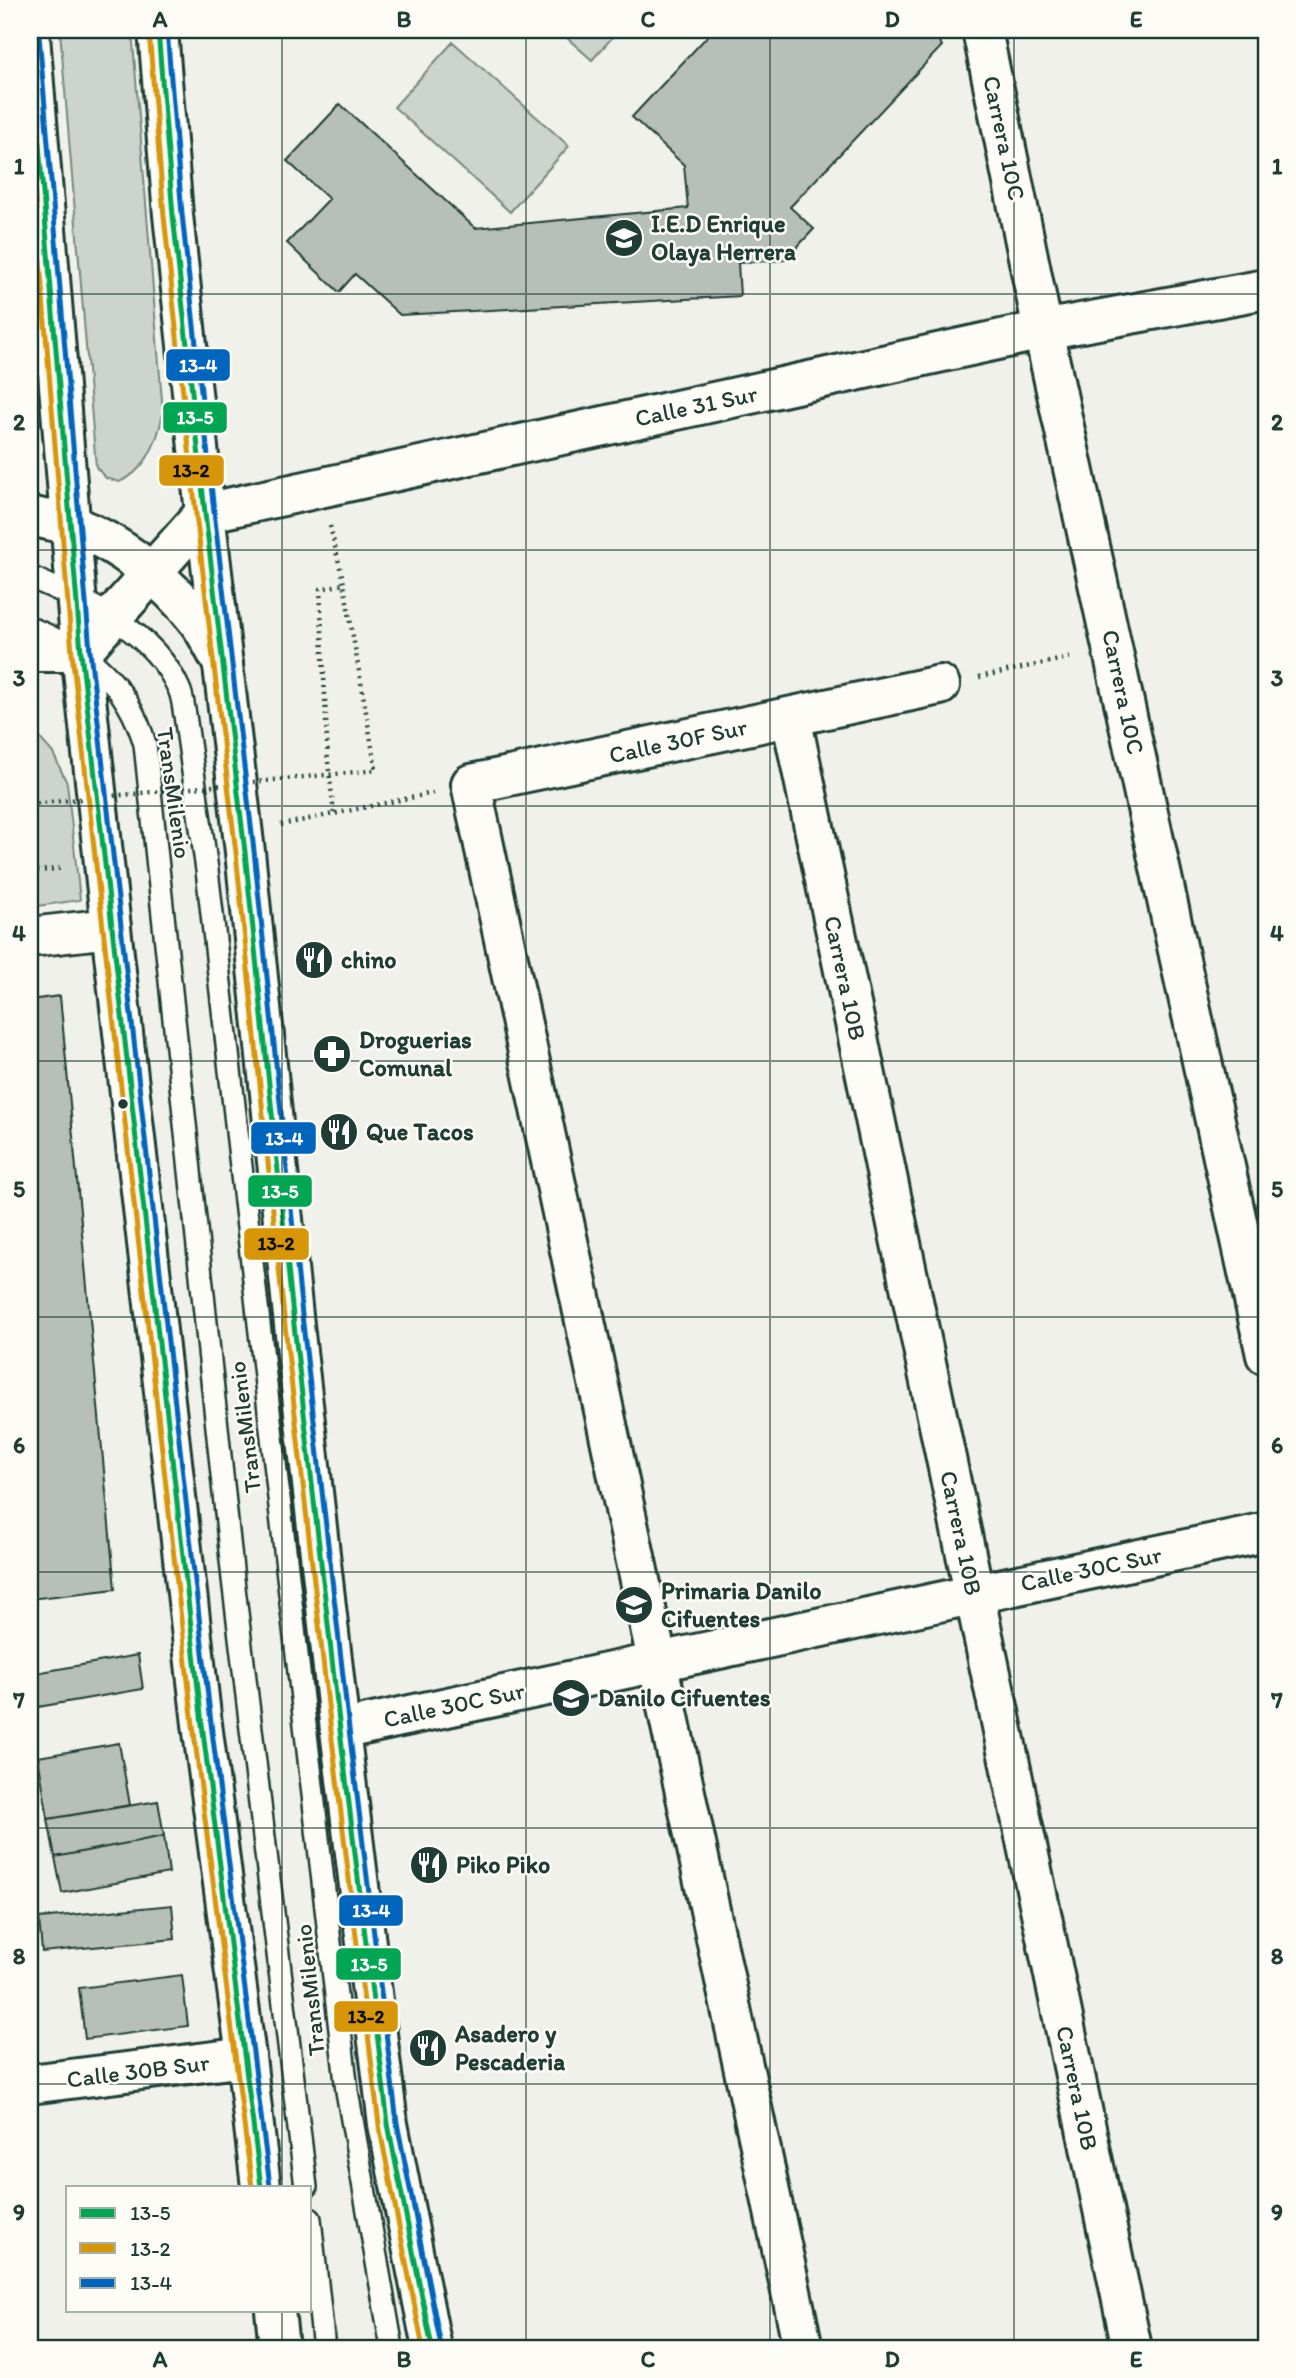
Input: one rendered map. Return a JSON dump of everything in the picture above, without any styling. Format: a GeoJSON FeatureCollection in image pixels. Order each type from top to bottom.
{"type":"FeatureCollection","features":[{"type":"Feature","properties":{"kind":"street"},"geometry":{"type":"LineString","coordinates":[[159,30],[173,215],[340,1730],[388,2124],[432,2348]]}},
{"type":"Feature","properties":{"kind":"street","name":"Carrera 10C"},"geometry":{"type":"LineString","coordinates":[[982,30],[1043,330],[1113,648],[1255,1248],[1266,1355]]}},
{"type":"Feature","properties":{"kind":"street"},"geometry":{"type":"LineString","coordinates":[[30,36],[35,159],[81,652],[202,1724],[261,2186]]}},
{"type":"Feature","properties":{"kind":"street","name":"Calle 31 Sur"},"geometry":{"type":"LineString","coordinates":[[205,513],[1043,330],[1266,289]]}},
{"type":"Feature","properties":{"kind":"street"},"geometry":{"type":"LineString","coordinates":[[30,652],[81,652],[205,513]]}},
{"type":"Feature","properties":{"kind":"street"},"geometry":{"type":"LineString","coordinates":[[30,516],[91,534],[152,573],[172,591],[201,625],[223,664]]}},
{"type":"Feature","properties":{"kind":"street","name":"Calle 30F Sur"},"geometry":{"type":"LineString","coordinates":[[471,785],[940,685]]}},
{"type":"Feature","properties":{"kind":"street","name":"Carrera 10B"},"geometry":{"type":"LineString","coordinates":[[791,717],[1132,2348]]}},
{"type":"Feature","properties":{"kind":"street"},"geometry":{"type":"LineString","coordinates":[[471,785],[803,2348]]}},
{"type":"Feature","properties":{"kind":"street"},"geometry":{"type":"LineString","coordinates":[[30,937],[111,928]]}},
{"type":"Feature","properties":{"kind":"street","name":"Calle 30C Sur"},"geometry":{"type":"LineString","coordinates":[[340,1730],[1266,1532]]}},
{"type":"Feature","properties":{"kind":"street","name":"Calle 30B Sur"},"geometry":{"type":"LineString","coordinates":[[30,2084],[246,2057]]}},
{"type":"Feature","properties":{"kind":"street"},"geometry":{"type":"LineString","coordinates":[[275,2312],[279,2348]]}},
{"type":"Feature","properties":{"kind":"lane","name":"TransMilenio"},"geometry":{"type":"LineString","coordinates":[[30,577],[77,598],[132,631],[170,671],[180,691],[185,715],[207,870],[347,2091],[392,2348]]}},
{"type":"Feature","properties":{"kind":"lane","name":"TransMilenio"},"geometry":{"type":"LineString","coordinates":[[30,628],[81,652],[108,677],[139,722],[145,744],[233,1579],[306,2186]]}},
{"type":"Feature","properties":{"kind":"lane"},"geometry":{"type":"LineString","coordinates":[[312,2237],[324,2348]]}},
{"type":"Feature","properties":{"kind":"path"},"geometry":{"type":"LineString","coordinates":[[30,804],[376,770],[334,540]]}},
{"type":"Feature","properties":{"kind":"path"},"geometry":{"type":"LineString","coordinates":[[334,814],[328,762],[320,589],[344,584]]}},
{"type":"Feature","properties":{"kind":"path"},"geometry":{"type":"LineString","coordinates":[[940,685],[1113,648]]}},
{"type":"Feature","properties":{"kind":"path"},"geometry":{"type":"LineString","coordinates":[[243,833],[471,785]]}},
{"type":"Feature","properties":{"kind":"path"},"geometry":{"type":"LineString","coordinates":[[30,872],[64,867]]}},
{"type":"Feature","properties":{"kind":"shaded area"},"geometry":{"type":"Polygon","coordinates":[[[60,30],[132,30],[163,413],[150,454],[137,470],[119,482],[106,478],[96,467],[60,30]]]}},
{"type":"Feature","properties":{"kind":"shaded area"},"geometry":{"type":"Polygon","coordinates":[[[558,30],[619,30],[592,60],[558,30]]]}},
{"type":"Feature","properties":{"kind":"shaded area"},"geometry":{"type":"Polygon","coordinates":[[[453,42],[569,146],[510,212],[394,107],[453,42]]]}},
{"type":"Feature","properties":{"kind":"shaded area"},"geometry":{"type":"Polygon","coordinates":[[[30,727],[53,753],[67,783],[80,900],[30,907],[30,727]]]}},
{"type":"Feature","properties":{"kind":"building"},"geometry":{"type":"Polygon","coordinates":[[[713,30],[932,30],[942,46],[790,207],[814,229],[785,260],[738,263],[740,296],[400,315],[355,274],[339,292],[287,243],[329,199],[287,161],[340,104],[475,228],[688,208],[684,165],[632,117],[713,30]]]}},
{"type":"Feature","properties":{"kind":"building"},"geometry":{"type":"Polygon","coordinates":[[[60,996],[115,1589],[30,1599],[30,1000],[60,996]]]}},
{"type":"Feature","properties":{"kind":"building"},"geometry":{"type":"Polygon","coordinates":[[[138,1655],[143,1689],[32,1708],[30,1674],[138,1655]]]}},
{"type":"Feature","properties":{"kind":"building"},"geometry":{"type":"Polygon","coordinates":[[[119,1743],[130,1805],[48,1819],[38,1757],[119,1743]]]}},
{"type":"Feature","properties":{"kind":"building"},"geometry":{"type":"Polygon","coordinates":[[[158,1801],[164,1836],[55,1857],[48,1819],[158,1801]]]}},
{"type":"Feature","properties":{"kind":"building"},"geometry":{"type":"Polygon","coordinates":[[[164,1836],[169,1873],[62,1893],[55,1857],[164,1836]]]}},
{"type":"Feature","properties":{"kind":"building"},"geometry":{"type":"Polygon","coordinates":[[[172,1905],[175,1939],[42,1952],[39,1918],[172,1905]]]}},
{"type":"Feature","properties":{"kind":"building"},"geometry":{"type":"Polygon","coordinates":[[[182,1975],[188,2026],[85,2039],[79,1988],[182,1975]]]}},
{"type":"Feature","properties":{"kind":"transit line","name":"13-5"},"geometry":{"type":"LineString","coordinates":[[158,30],[173,215],[340,1730],[388,2124],[432,2348]]}},
{"type":"Feature","properties":{"kind":"transit line","name":"13-4"},"geometry":{"type":"LineString","coordinates":[[167,30],[182,214],[349,1729],[397,2123],[441,2346]]}},
{"type":"Feature","properties":{"kind":"transit line","name":"13-2"},"geometry":{"type":"LineString","coordinates":[[149,31],[164,216],[331,1731],[379,2125],[423,2348]]}},
{"type":"Feature","properties":{"kind":"transit line","name":"13-4"},"geometry":{"type":"LineString","coordinates":[[39,35],[90,651],[211,1723],[270,2186]]}},
{"type":"Feature","properties":{"kind":"transit line","name":"13-5"},"geometry":{"type":"LineString","coordinates":[[30,36],[81,652],[202,1724],[261,2186]]}},
{"type":"Feature","properties":{"kind":"transit line","name":"13-2"},"geometry":{"type":"LineString","coordinates":[[30,139],[72,653],[193,1725],[252,2186]]}},
{"type":"Feature","properties":{"kind":"place","name":"I.E.D Enrique Olaya Herrera"},"geometry":{"type":"Point","coordinates":[624,238]}},
{"type":"Feature","properties":{"kind":"place","name":"chino"},"geometry":{"type":"Point","coordinates":[314,960]}},
{"type":"Feature","properties":{"kind":"place","name":"Droguerias Comunal"},"geometry":{"type":"Point","coordinates":[332,1054]}},
{"type":"Feature","properties":{"kind":"place","name":"Que Tacos"},"geometry":{"type":"Point","coordinates":[339,1132]}},
{"type":"Feature","properties":{"kind":"place","name":"Primaria Danilo Cifuentes"},"geometry":{"type":"Point","coordinates":[634,1605]}},
{"type":"Feature","properties":{"kind":"place","name":"Danilo Cifuentes"},"geometry":{"type":"Point","coordinates":[571,1698]}},
{"type":"Feature","properties":{"kind":"place","name":"Piko Piko"},"geometry":{"type":"Point","coordinates":[429,1865]}},
{"type":"Feature","properties":{"kind":"place","name":"Asadero y Pescaderia"},"geometry":{"type":"Point","coordinates":[428,2048]}}]}
